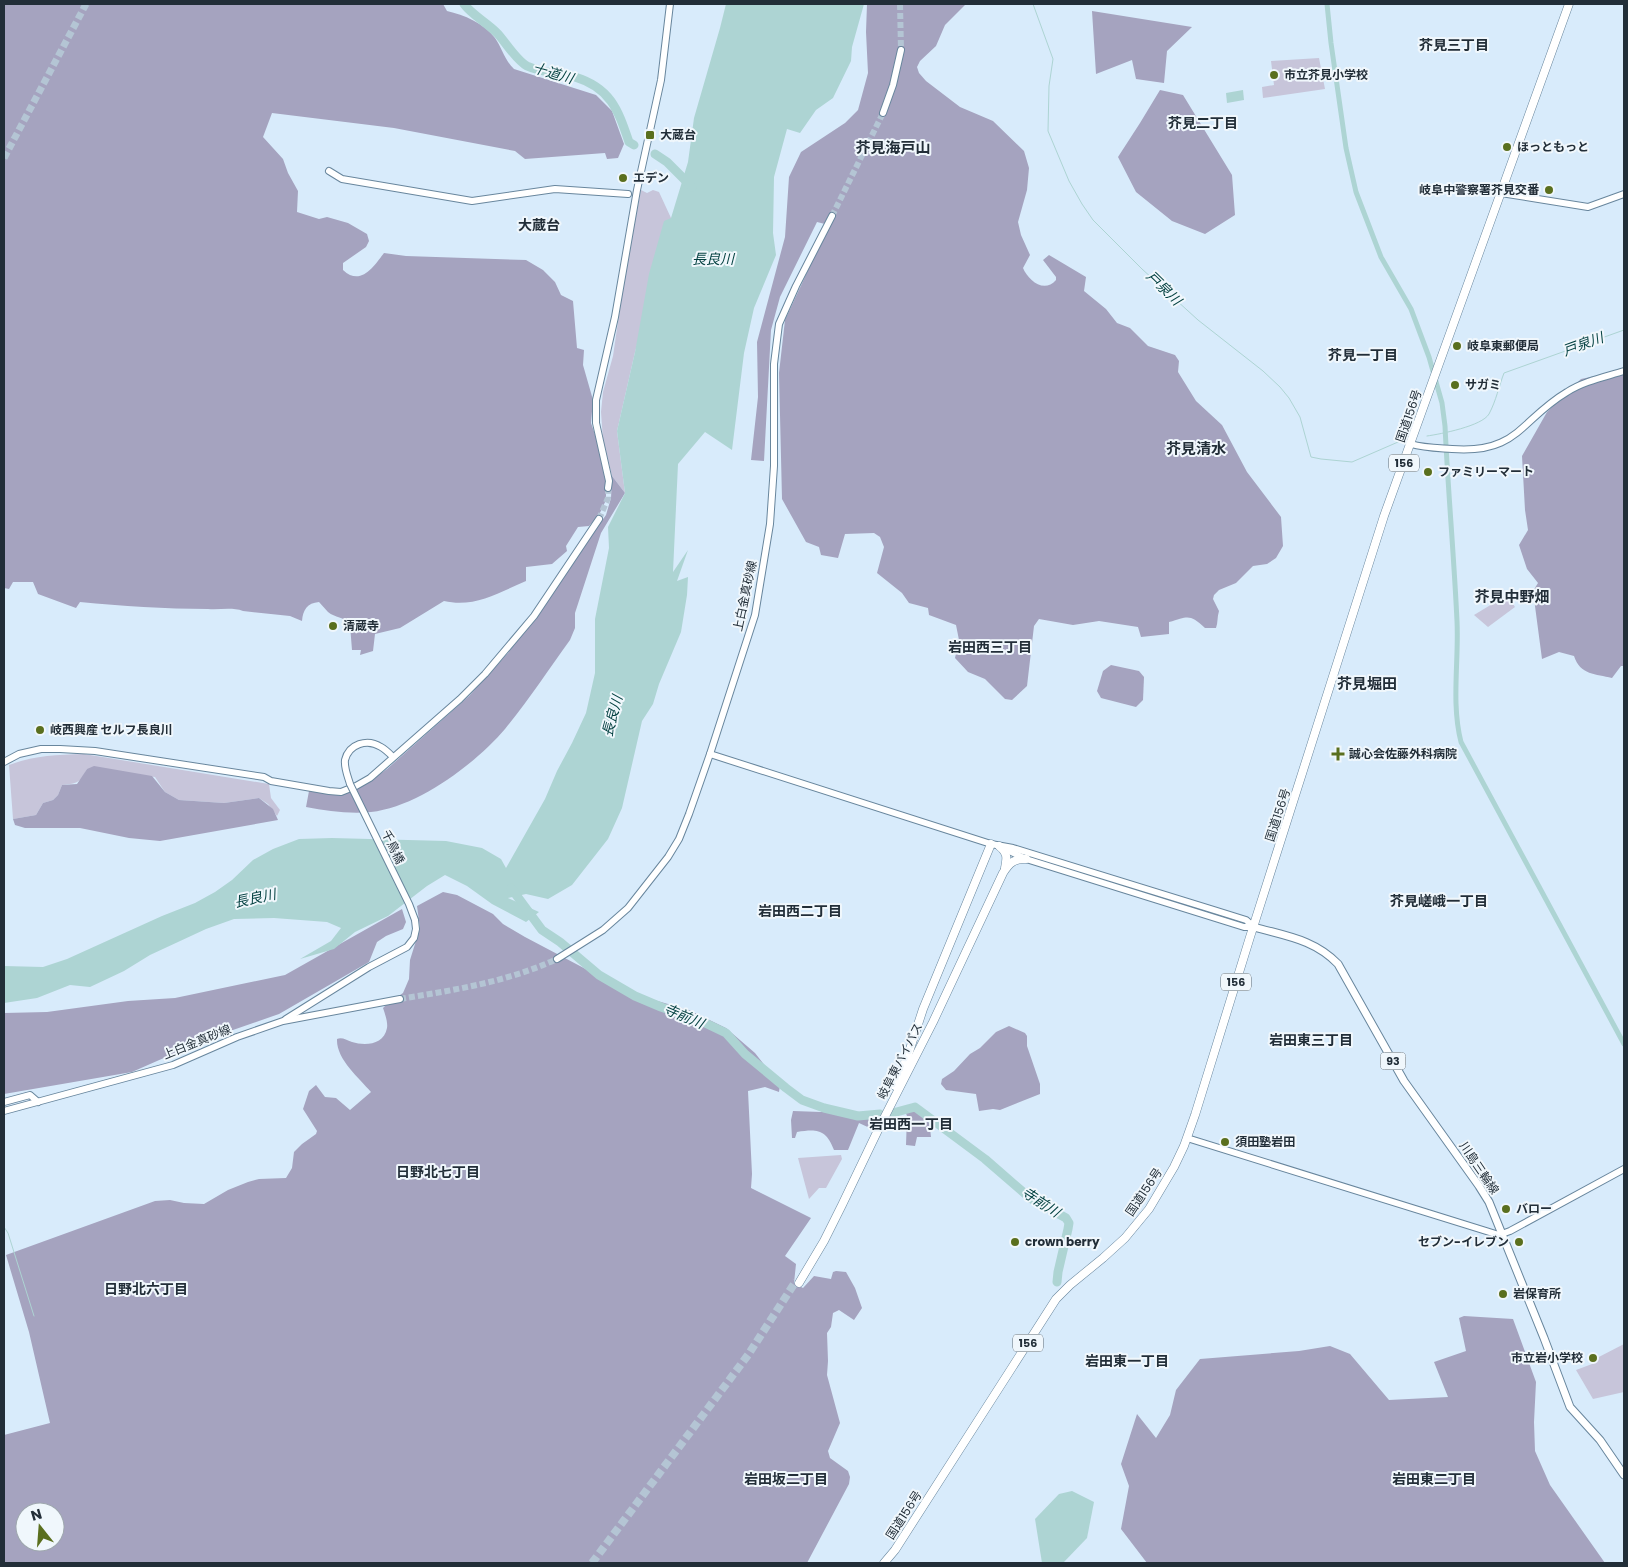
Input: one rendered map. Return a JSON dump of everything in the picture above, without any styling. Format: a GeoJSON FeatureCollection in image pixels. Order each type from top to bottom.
{"type":"FeatureCollection","features":[{"type":"Feature","properties":{"kind":"highway","name":"国道156号"},"geometry":{"type":"LineString","coordinates":[[884,1563],[895,1550],[1056,1299],[1125,1238],[1150,1209],[1174,1167],[1187,1138],[1384,516],[1569,4]]}},
{"type":"Feature","properties":{"kind":"highway","name":"岐阜東バイパス"},"geometry":{"type":"LineString","coordinates":[[991,844],[932,986],[908,1056],[890,1099],[797,1282],[824,1241],[1003,873],[1011,863],[1018,859],[1026,859]]}},
{"type":"Feature","properties":{"kind":"highway"},"geometry":{"type":"LineString","coordinates":[[999,846],[1007,855],[1003,873]]}},
{"type":"Feature","properties":{"kind":"main road","name":"川島三輪線"},"geometry":{"type":"LineString","coordinates":[[1254,927],[1309,943],[1328,954],[1338,964],[1404,1081],[1480,1186],[1489,1202],[1570,1407],[1600,1440],[1624,1475]]}},
{"type":"Feature","properties":{"kind":"street"},"geometry":{"type":"LineString","coordinates":[[608,488],[609,481],[596,423],[596,400],[615,317],[638,182],[661,80],[670,4]]}},
{"type":"Feature","properties":{"kind":"street"},"geometry":{"type":"LineString","coordinates":[[883,113],[893,85],[901,50]]}},
{"type":"Feature","properties":{"kind":"street"},"geometry":{"type":"LineString","coordinates":[[329,171],[342,178],[472,201],[555,189],[628,194]]}},
{"type":"Feature","properties":{"kind":"street"},"geometry":{"type":"LineString","coordinates":[[1501,193],[1588,206],[1624,194]]}},
{"type":"Feature","properties":{"kind":"street","name":"上白金真砂線"},"geometry":{"type":"LineString","coordinates":[[560,958],[603,930],[628,908],[668,857],[679,838],[689,814],[755,614],[770,524],[774,466],[774,364],[779,324],[832,216]]}},
{"type":"Feature","properties":{"kind":"street"},"geometry":{"type":"LineString","coordinates":[[1411,444],[1420,447],[1468,450],[1496,445],[1515,436],[1552,402],[1568,391],[1597,379],[1624,371]]}},
{"type":"Feature","properties":{"kind":"street"},"geometry":{"type":"LineString","coordinates":[[4,762],[19,754],[41,749],[95,751],[264,777],[271,781],[330,791],[341,792],[356,786],[370,778],[460,699],[485,674],[534,616],[599,519]]}},
{"type":"Feature","properties":{"kind":"street","name":"千鳥橋"},"geometry":{"type":"LineString","coordinates":[[283,1021],[369,967],[407,947],[414,938],[415,920],[409,904],[350,784],[345,761],[348,752],[354,746],[371,742],[393,757]]}},
{"type":"Feature","properties":{"kind":"street"},"geometry":{"type":"LineString","coordinates":[[710,754],[991,844],[1048,858],[1246,920],[1254,927]]}},
{"type":"Feature","properties":{"kind":"street"},"geometry":{"type":"LineString","coordinates":[[999,846],[1026,859],[1244,927],[1254,927]]}},
{"type":"Feature","properties":{"kind":"street","name":"上白金真砂線"},"geometry":{"type":"LineString","coordinates":[[4,1111],[173,1065],[237,1037],[283,1021],[400,999]]}},
{"type":"Feature","properties":{"kind":"street"},"geometry":{"type":"LineString","coordinates":[[4,1102],[30,1096],[38,1102]]}},
{"type":"Feature","properties":{"kind":"street"},"geometry":{"type":"LineString","coordinates":[[1187,1138],[1499,1235],[1624,1169]]}},
{"type":"Feature","properties":{"kind":"shaded area"},"geometry":{"type":"Polygon","coordinates":[[[4,4],[443,4],[447,11],[473,20],[485,28],[495,38],[514,69],[596,95],[612,111],[624,144],[618,158],[607,159],[605,153],[525,159],[515,151],[394,128],[272,113],[263,137],[283,159],[298,191],[297,212],[319,219],[327,217],[348,223],[367,234],[369,241],[366,247],[343,263],[343,270],[350,275],[361,276],[366,273],[384,253],[406,256],[526,260],[543,270],[555,282],[561,295],[573,301],[577,348],[584,350],[583,365],[593,400],[591,423],[599,446],[606,484],[606,500],[599,515],[589,526],[578,527],[566,546],[567,551],[552,564],[526,567],[526,581],[506,590],[466,603],[444,601],[400,628],[375,634],[373,651],[360,655],[361,650],[352,650],[350,625],[345,620],[328,612],[319,602],[311,604],[306,608],[302,621],[290,616],[230,609],[160,608],[80,602],[76,608],[38,594],[33,582],[13,582],[9,589],[4,588],[4,4]]]}},
{"type":"Feature","properties":{"kind":"shaded area"},"geometry":{"type":"Polygon","coordinates":[[[867,4],[966,4],[945,25],[936,46],[920,61],[917,67],[919,73],[926,81],[960,107],[993,121],[1024,151],[1029,168],[1027,190],[1018,222],[1021,235],[1030,255],[1023,268],[1025,273],[1037,284],[1046,286],[1051,284],[1056,280],[1056,277],[1043,260],[1049,255],[1086,277],[1084,291],[1106,309],[1117,323],[1130,328],[1148,346],[1175,355],[1179,361],[1178,372],[1196,401],[1222,425],[1247,472],[1281,517],[1283,546],[1276,558],[1267,564],[1253,566],[1236,583],[1219,590],[1214,595],[1213,599],[1219,611],[1216,628],[1205,628],[1192,618],[1185,618],[1169,622],[1169,634],[1141,637],[1138,627],[1099,621],[1073,625],[1039,619],[1034,626],[1027,686],[1012,700],[1005,699],[985,679],[968,672],[955,658],[959,640],[956,625],[929,615],[928,608],[909,603],[902,593],[877,573],[884,547],[880,537],[874,533],[845,534],[838,558],[821,555],[819,547],[806,542],[782,499],[779,373],[785,320],[811,264],[825,224],[817,222],[780,297],[771,330],[764,461],[751,460],[758,397],[757,342],[785,237],[789,177],[801,152],[845,123],[858,110],[868,73],[867,4]]]}},
{"type":"Feature","properties":{"kind":"shaded area"},"geometry":{"type":"Polygon","coordinates":[[[1092,11],[1192,27],[1167,51],[1164,83],[1136,79],[1132,60],[1096,74],[1092,11]]]}},
{"type":"Feature","properties":{"kind":"shaded area"},"geometry":{"type":"Polygon","coordinates":[[[1319,58],[1325,89],[1263,98],[1262,87],[1274,85],[1271,61],[1319,58]]]}},
{"type":"Feature","properties":{"kind":"shaded area"},"geometry":{"type":"Polygon","coordinates":[[[1160,90],[1183,95],[1232,175],[1235,215],[1205,234],[1172,221],[1136,192],[1118,157],[1160,90]]]}},
{"type":"Feature","properties":{"kind":"shaded area"},"geometry":{"type":"Polygon","coordinates":[[[641,190],[647,193],[653,190],[659,192],[671,218],[635,352],[617,431],[625,493],[612,476],[603,440],[601,412],[603,392],[613,356],[625,274],[641,190]]]}},
{"type":"Feature","properties":{"kind":"shaded area"},"geometry":{"type":"Polygon","coordinates":[[[1624,370],[1624,666],[1621,666],[1612,678],[1589,673],[1580,667],[1574,656],[1559,652],[1542,659],[1533,591],[1538,583],[1527,569],[1519,545],[1528,530],[1522,456],[1547,412],[1581,379],[1624,370]]]}},
{"type":"Feature","properties":{"kind":"shaded area"},"geometry":{"type":"Polygon","coordinates":[[[612,476],[625,493],[601,533],[575,613],[575,628],[570,640],[530,696],[493,742],[444,782],[408,802],[363,813],[338,812],[306,807],[309,791],[333,795],[341,794],[366,784],[387,769],[469,696],[508,653],[606,515],[611,498],[612,476]]]}},
{"type":"Feature","properties":{"kind":"shaded area"},"geometry":{"type":"Polygon","coordinates":[[[1507,595],[1515,607],[1488,627],[1474,615],[1507,595]]]}},
{"type":"Feature","properties":{"kind":"shaded area"},"geometry":{"type":"Polygon","coordinates":[[[1111,665],[1139,671],[1144,677],[1143,700],[1136,707],[1101,698],[1097,691],[1103,671],[1111,665]]]}},
{"type":"Feature","properties":{"kind":"shaded area"},"geometry":{"type":"Polygon","coordinates":[[[84,754],[269,784],[271,798],[280,810],[277,816],[268,804],[259,798],[224,803],[179,800],[165,792],[155,777],[87,769],[78,781],[62,785],[58,795],[53,800],[43,803],[36,815],[13,819],[9,765],[37,757],[84,754]]]}},
{"type":"Feature","properties":{"kind":"shaded area"},"geometry":{"type":"Polygon","coordinates":[[[94,766],[152,776],[165,792],[179,800],[224,803],[259,798],[273,809],[278,820],[160,841],[129,838],[80,828],[25,828],[15,825],[13,819],[36,815],[43,803],[53,800],[58,795],[62,785],[77,784],[87,769],[94,766]]]}},
{"type":"Feature","properties":{"kind":"shaded area"},"geometry":{"type":"Polygon","coordinates":[[[443,892],[457,895],[493,914],[503,924],[525,937],[633,994],[689,1010],[726,1028],[755,1053],[780,1085],[779,1092],[765,1087],[748,1091],[751,1188],[811,1218],[785,1256],[796,1264],[794,1283],[803,1288],[814,1276],[831,1279],[833,1272],[846,1272],[855,1288],[862,1308],[854,1320],[839,1310],[833,1313],[831,1327],[827,1333],[827,1375],[840,1423],[828,1451],[830,1458],[848,1471],[850,1477],[849,1484],[807,1563],[4,1563],[4,1435],[50,1423],[29,1332],[6,1255],[155,1201],[170,1200],[204,1204],[228,1190],[248,1182],[259,1179],[286,1178],[292,1168],[294,1152],[316,1134],[317,1131],[303,1109],[309,1091],[316,1085],[325,1097],[336,1098],[350,1110],[371,1092],[344,1061],[340,1054],[337,1039],[368,1044],[378,1041],[385,1034],[387,1023],[383,1008],[403,993],[409,979],[410,960],[420,928],[417,906],[443,892]]]}},
{"type":"Feature","properties":{"kind":"shaded area"},"geometry":{"type":"Polygon","coordinates":[[[402,909],[406,922],[403,929],[377,942],[369,962],[279,1014],[207,1039],[132,1072],[4,1094],[4,1013],[47,1012],[128,1001],[175,998],[285,975],[402,909]]]}},
{"type":"Feature","properties":{"kind":"shaded area"},"geometry":{"type":"Polygon","coordinates":[[[1009,1026],[1025,1033],[1027,1036],[1027,1046],[1040,1084],[1040,1094],[1000,1110],[979,1111],[976,1094],[946,1090],[941,1084],[942,1079],[954,1071],[970,1054],[980,1048],[996,1032],[1009,1026]]]}},
{"type":"Feature","properties":{"kind":"shaded area"},"geometry":{"type":"Polygon","coordinates":[[[824,1110],[859,1117],[879,1116],[872,1129],[859,1123],[848,1150],[834,1150],[828,1138],[820,1132],[797,1132],[795,1138],[792,1138],[791,1120],[793,1111],[821,1112],[824,1110]]]}},
{"type":"Feature","properties":{"kind":"shaded area"},"geometry":{"type":"Polygon","coordinates":[[[905,1111],[918,1111],[929,1119],[931,1137],[917,1137],[915,1146],[906,1145],[907,1116],[905,1111]]]}},
{"type":"Feature","properties":{"kind":"shaded area"},"geometry":{"type":"Polygon","coordinates":[[[841,1155],[842,1159],[826,1188],[819,1188],[809,1199],[798,1158],[841,1155]]]}},
{"type":"Feature","properties":{"kind":"shaded area"},"geometry":{"type":"Polygon","coordinates":[[[1464,1316],[1513,1319],[1536,1382],[1535,1451],[1550,1485],[1605,1563],[1147,1563],[1121,1529],[1129,1486],[1121,1464],[1137,1414],[1156,1438],[1170,1415],[1176,1390],[1200,1359],[1299,1351],[1330,1346],[1350,1354],[1389,1400],[1448,1397],[1434,1362],[1466,1351],[1459,1318],[1464,1316]]]}},
{"type":"Feature","properties":{"kind":"shaded area"},"geometry":{"type":"Polygon","coordinates":[[[1624,1344],[1624,1392],[1593,1399],[1576,1370],[1592,1364],[1593,1360],[1624,1344]]]}},
{"type":"Feature","properties":{"kind":"water","name":"長良川"},"geometry":{"type":"Polygon","coordinates":[[[726,4],[864,4],[852,47],[851,61],[833,98],[816,110],[800,133],[787,129],[774,177],[773,233],[776,255],[754,308],[744,353],[732,450],[705,432],[678,464],[673,572],[688,550],[677,581],[688,577],[681,632],[659,684],[653,704],[642,721],[622,808],[608,839],[572,885],[548,899],[526,894],[508,898],[539,912],[526,922],[492,904],[467,886],[445,875],[427,886],[388,916],[355,932],[334,949],[300,959],[331,941],[341,928],[327,922],[274,918],[234,919],[206,929],[150,955],[124,971],[90,987],[70,985],[37,998],[4,1003],[4,966],[43,967],[67,959],[195,903],[232,880],[253,860],[273,849],[299,839],[446,841],[482,848],[501,859],[506,868],[545,799],[586,713],[595,673],[595,619],[609,548],[608,527],[625,493],[617,431],[635,352],[649,274],[664,221],[671,218],[688,162],[694,118],[726,4]]]}},
{"type":"Feature","properties":{"kind":"water"},"geometry":{"type":"Polygon","coordinates":[[[1243,90],[1244,100],[1227,103],[1226,93],[1243,90]]]}},
{"type":"Feature","properties":{"kind":"water"},"geometry":{"type":"Polygon","coordinates":[[[1072,1491],[1094,1502],[1087,1538],[1063,1563],[1042,1563],[1035,1519],[1059,1494],[1072,1491]]]}},
{"type":"Feature","properties":{"kind":"waterway","name":"十道川"},"geometry":{"type":"LineString","coordinates":[[464,4],[494,30],[523,64],[545,72],[575,77],[597,87],[617,110],[629,142],[634,145]]}},
{"type":"Feature","properties":{"kind":"waterway","name":"戸泉川"},"geometry":{"type":"LineString","coordinates":[[1033,4],[1053,59],[1049,86],[1048,131],[1069,181],[1093,220],[1142,269],[1198,320],[1263,371],[1280,387],[1300,417],[1311,457],[1352,462],[1405,439]]}},
{"type":"Feature","properties":{"kind":"waterway"},"geometry":{"type":"LineString","coordinates":[[1327,4],[1346,148],[1356,192],[1381,257],[1411,309],[1429,357],[1442,403],[1457,621],[1456,712],[1461,742],[1624,1044]]}},
{"type":"Feature","properties":{"kind":"waterway","name":"十道川"},"geometry":{"type":"LineString","coordinates":[[655,154],[667,162],[692,187]]}},
{"type":"Feature","properties":{"kind":"waterway","name":"戸泉川"},"geometry":{"type":"LineString","coordinates":[[1427,436],[1461,429],[1485,418],[1496,399],[1504,373],[1624,330]]}},
{"type":"Feature","properties":{"kind":"waterway","name":"寺前川"},"geometry":{"type":"LineString","coordinates":[[511,888],[542,930],[560,942],[599,975],[635,996],[703,1022],[726,1033],[745,1054],[802,1100],[824,1108],[858,1116],[880,1114]]}},
{"type":"Feature","properties":{"kind":"waterway","name":"寺前川"},"geometry":{"type":"LineString","coordinates":[[889,1114],[915,1107],[985,1159],[1030,1198],[1066,1218],[1069,1223],[1057,1282]]}},
{"type":"Feature","properties":{"kind":"waterway"},"geometry":{"type":"LineString","coordinates":[[4,1227],[8,1233],[34,1316]]}},
{"type":"Feature","properties":{"kind":"tunnel"},"geometry":{"type":"LineString","coordinates":[[4,158],[86,4]]}},
{"type":"Feature","properties":{"kind":"tunnel"},"geometry":{"type":"LineString","coordinates":[[900,4],[901,50]]}},
{"type":"Feature","properties":{"kind":"tunnel"},"geometry":{"type":"LineString","coordinates":[[832,216],[883,113]]}},
{"type":"Feature","properties":{"kind":"tunnel"},"geometry":{"type":"LineString","coordinates":[[599,519],[608,498],[608,488]]}},
{"type":"Feature","properties":{"kind":"tunnel"},"geometry":{"type":"LineString","coordinates":[[400,999],[500,979],[519,974],[557,959]]}},
{"type":"Feature","properties":{"kind":"tunnel"},"geometry":{"type":"LineString","coordinates":[[592,1563],[748,1355],[796,1281]]}},
{"type":"Feature","properties":{"kind":"place","name":"市立芥見小学校"},"geometry":{"type":"Point","coordinates":[1274,75]}},
{"type":"Feature","properties":{"kind":"place","name":"大蔵台"},"geometry":{"type":"Point","coordinates":[650,135]}},
{"type":"Feature","properties":{"kind":"place","name":"ほっともっと"},"geometry":{"type":"Point","coordinates":[1507,147]}},
{"type":"Feature","properties":{"kind":"place","name":"エデン"},"geometry":{"type":"Point","coordinates":[623,178]}},
{"type":"Feature","properties":{"kind":"place","name":"岐阜中警察署芥見交番"},"geometry":{"type":"Point","coordinates":[1549,190]}},
{"type":"Feature","properties":{"kind":"place","name":"岐阜東郵便局"},"geometry":{"type":"Point","coordinates":[1457,346]}},
{"type":"Feature","properties":{"kind":"place","name":"サガミ"},"geometry":{"type":"Point","coordinates":[1455,385]}},
{"type":"Feature","properties":{"kind":"place","name":"ファミリーマート"},"geometry":{"type":"Point","coordinates":[1428,472]}},
{"type":"Feature","properties":{"kind":"place","name":"清蔵寺"},"geometry":{"type":"Point","coordinates":[333,626]}},
{"type":"Feature","properties":{"kind":"place","name":"岐西興産 セルフ長良川"},"geometry":{"type":"Point","coordinates":[40,730]}},
{"type":"Feature","properties":{"kind":"place","name":"誠心会佐藤外科病院"},"geometry":{"type":"Point","coordinates":[1338,754]}},
{"type":"Feature","properties":{"kind":"place","name":"須田塾岩田"},"geometry":{"type":"Point","coordinates":[1225,1142]}},
{"type":"Feature","properties":{"kind":"place","name":"バロー"},"geometry":{"type":"Point","coordinates":[1506,1209]}},
{"type":"Feature","properties":{"kind":"place","name":"crown berry"},"geometry":{"type":"Point","coordinates":[1015,1242]}},
{"type":"Feature","properties":{"kind":"place","name":"セブン-イレブン"},"geometry":{"type":"Point","coordinates":[1519,1242]}},
{"type":"Feature","properties":{"kind":"place","name":"岩保育所"},"geometry":{"type":"Point","coordinates":[1503,1294]}},
{"type":"Feature","properties":{"kind":"place","name":"市立岩小学校"},"geometry":{"type":"Point","coordinates":[1593,1358]}},
{"type":"Feature","properties":{"kind":"district","name":"芥見三丁目"},"geometry":{"type":"Point","coordinates":[1454,45]}},
{"type":"Feature","properties":{"kind":"district","name":"芥見二丁目"},"geometry":{"type":"Point","coordinates":[1203,123]}},
{"type":"Feature","properties":{"kind":"district","name":"芥見海戸山"},"geometry":{"type":"Point","coordinates":[893,148]}},
{"type":"Feature","properties":{"kind":"district","name":"大蔵台"},"geometry":{"type":"Point","coordinates":[539,225]}},
{"type":"Feature","properties":{"kind":"district","name":"芥見一丁目"},"geometry":{"type":"Point","coordinates":[1363,355]}},
{"type":"Feature","properties":{"kind":"district","name":"芥見清水"},"geometry":{"type":"Point","coordinates":[1196,449]}},
{"type":"Feature","properties":{"kind":"district","name":"芥見中野畑"},"geometry":{"type":"Point","coordinates":[1512,597]}},
{"type":"Feature","properties":{"kind":"district","name":"岩田西三丁目"},"geometry":{"type":"Point","coordinates":[990,647]}},
{"type":"Feature","properties":{"kind":"district","name":"芥見堀田"},"geometry":{"type":"Point","coordinates":[1367,684]}},
{"type":"Feature","properties":{"kind":"district","name":"芥見嵯峨一丁目"},"geometry":{"type":"Point","coordinates":[1439,901]}},
{"type":"Feature","properties":{"kind":"district","name":"岩田西二丁目"},"geometry":{"type":"Point","coordinates":[800,911]}},
{"type":"Feature","properties":{"kind":"district","name":"岩田東三丁目"},"geometry":{"type":"Point","coordinates":[1311,1040]}},
{"type":"Feature","properties":{"kind":"district","name":"岩田西一丁目"},"geometry":{"type":"Point","coordinates":[911,1124]}},
{"type":"Feature","properties":{"kind":"district","name":"日野北七丁目"},"geometry":{"type":"Point","coordinates":[438,1172]}},
{"type":"Feature","properties":{"kind":"district","name":"日野北六丁目"},"geometry":{"type":"Point","coordinates":[146,1289]}},
{"type":"Feature","properties":{"kind":"district","name":"岩田東一丁目"},"geometry":{"type":"Point","coordinates":[1127,1361]}},
{"type":"Feature","properties":{"kind":"district","name":"岩田坂二丁目"},"geometry":{"type":"Point","coordinates":[786,1479]}},
{"type":"Feature","properties":{"kind":"district","name":"岩田東二丁目"},"geometry":{"type":"Point","coordinates":[1434,1479]}}]}
